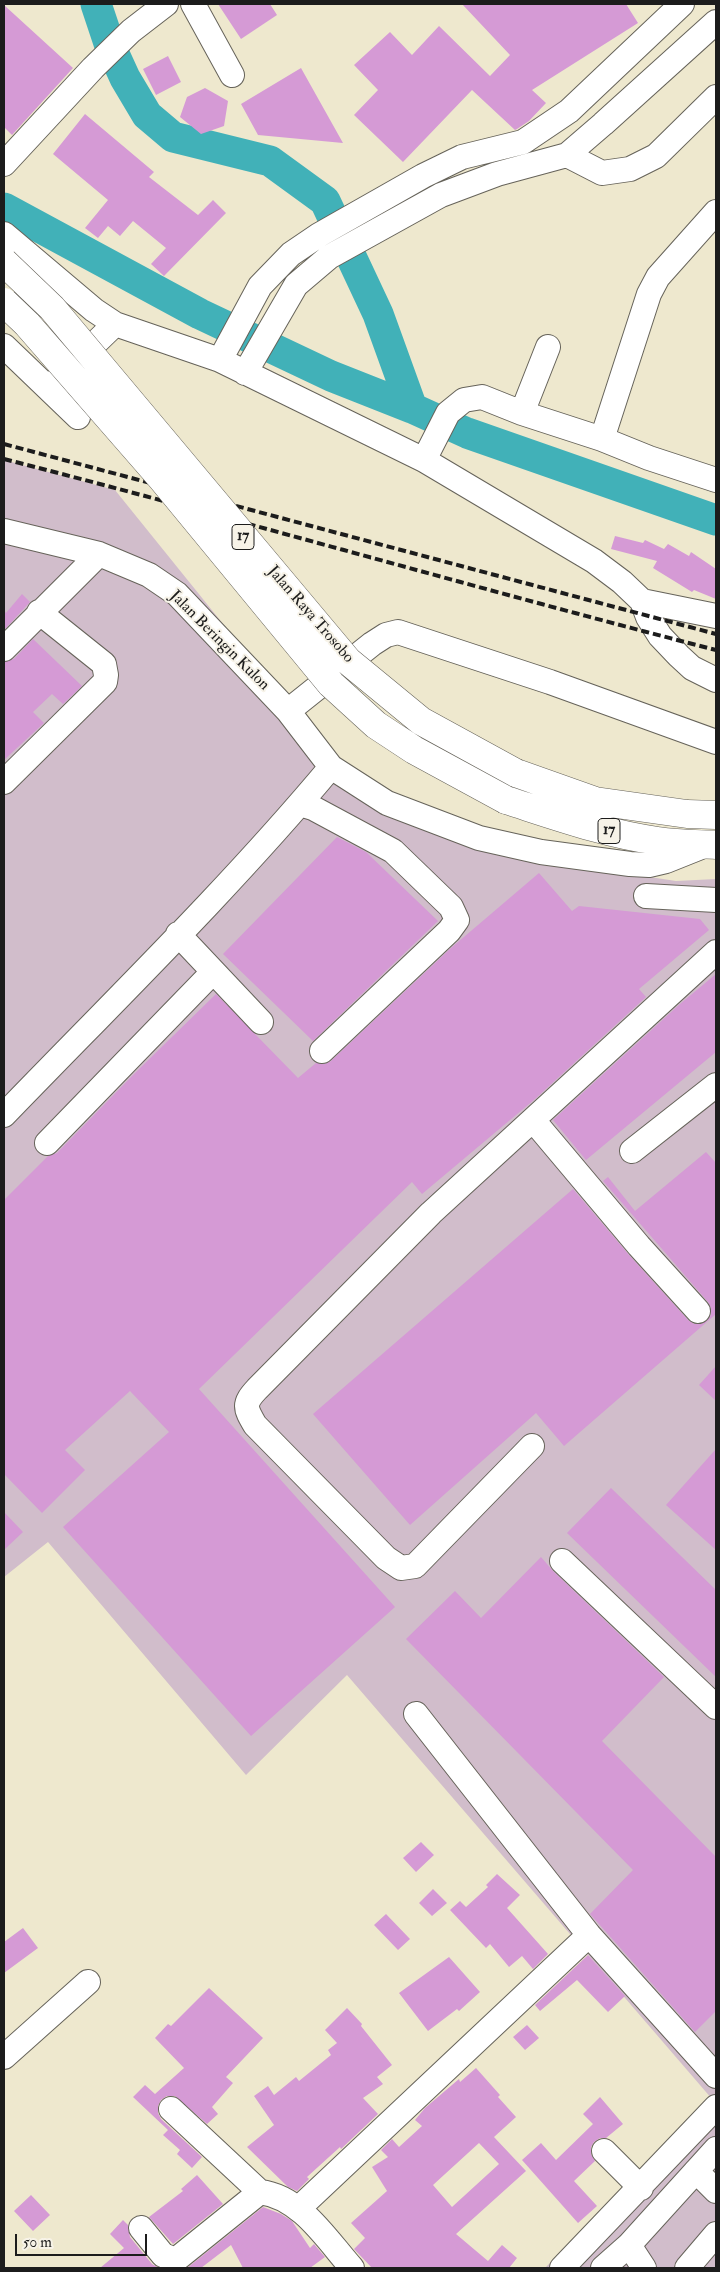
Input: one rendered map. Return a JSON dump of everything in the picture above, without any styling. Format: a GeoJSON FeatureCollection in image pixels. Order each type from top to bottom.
{"type":"FeatureCollection","features":[{"type":"Feature","properties":{"kind":"highway","name":"Jalan Raya Trosobo"},"geometry":{"type":"LineString","coordinates":[[4,262],[52,308],[348,660],[421,721],[516,773],[561,791],[595,801],[687,814],[716,815]]}},
{"type":"Feature","properties":{"kind":"highway","name":"Jalan Raya Trosobo"},"geometry":{"type":"LineString","coordinates":[[4,302],[27,324],[163,480],[330,684],[376,725],[414,750],[506,800],[576,823],[638,838],[661,842],[712,844]]}},
{"type":"Feature","properties":{"kind":"street"},"geometry":{"type":"LineString","coordinates":[[4,164],[131,30],[166,4]]}},
{"type":"Feature","properties":{"kind":"street"},"geometry":{"type":"LineString","coordinates":[[192,4],[232,75]]}},
{"type":"Feature","properties":{"kind":"street"},"geometry":{"type":"LineString","coordinates":[[225,351],[260,286],[291,254],[318,235],[362,210],[462,157],[523,142],[569,111],[682,4]]}},
{"type":"Feature","properties":{"kind":"street"},"geometry":{"type":"LineString","coordinates":[[250,365],[296,285],[329,257],[441,195],[497,174],[567,155],[716,22]]}},
{"type":"Feature","properties":{"kind":"street"},"geometry":{"type":"LineString","coordinates":[[567,155],[602,173],[630,169],[656,156],[716,97]]}},
{"type":"Feature","properties":{"kind":"street"},"geometry":{"type":"LineString","coordinates":[[602,439],[649,294],[658,277],[716,212]]}},
{"type":"Feature","properties":{"kind":"street"},"geometry":{"type":"LineString","coordinates":[[4,234],[94,310],[116,324],[225,351],[425,455],[594,561],[622,582],[642,601],[652,623],[679,656],[692,668],[716,680]]}},
{"type":"Feature","properties":{"kind":"street"},"geometry":{"type":"LineString","coordinates":[[49,389],[116,324]]}},
{"type":"Feature","properties":{"kind":"street"},"geometry":{"type":"LineString","coordinates":[[4,346],[78,417]]}},
{"type":"Feature","properties":{"kind":"street"},"geometry":{"type":"LineString","coordinates":[[522,413],[548,348]]}},
{"type":"Feature","properties":{"kind":"street"},"geometry":{"type":"LineString","coordinates":[[425,455],[448,413],[464,400],[482,397],[522,413],[602,439],[649,458],[716,480]]}},
{"type":"Feature","properties":{"kind":"street","name":"Jalan Beringin Kulon"},"geometry":{"type":"LineString","coordinates":[[4,531],[100,554],[148,575],[177,594],[288,711],[331,767],[387,803],[434,823],[479,838],[541,852],[649,865],[666,861],[712,844]]}},
{"type":"Feature","properties":{"kind":"street"},"geometry":{"type":"LineString","coordinates":[[4,649],[39,612],[100,554]]}},
{"type":"Feature","properties":{"kind":"street"},"geometry":{"type":"LineString","coordinates":[[642,601],[716,616]]}},
{"type":"Feature","properties":{"kind":"street"},"geometry":{"type":"LineString","coordinates":[[4,782],[105,682],[104,664],[39,612]]}},
{"type":"Feature","properties":{"kind":"street"},"geometry":{"type":"LineString","coordinates":[[288,711],[372,644],[386,635],[398,632],[550,682],[716,742]]}},
{"type":"Feature","properties":{"kind":"street"},"geometry":{"type":"LineString","coordinates":[[4,1115],[178,934],[300,804],[331,767]]}},
{"type":"Feature","properties":{"kind":"street"},"geometry":{"type":"LineString","coordinates":[[300,804],[313,808],[393,851],[451,907],[457,920],[449,932],[322,1050]]}},
{"type":"Feature","properties":{"kind":"street"},"geometry":{"type":"LineString","coordinates":[[646,896],[716,900]]}},
{"type":"Feature","properties":{"kind":"street"},"geometry":{"type":"LineString","coordinates":[[178,934],[261,1022]]}},
{"type":"Feature","properties":{"kind":"street"},"geometry":{"type":"LineString","coordinates":[[649,991],[716,935]]}},
{"type":"Feature","properties":{"kind":"street"},"geometry":{"type":"LineString","coordinates":[[532,1446],[415,1566],[402,1568],[386,1558],[255,1425],[246,1405],[257,1389],[431,1213],[716,952]]}},
{"type":"Feature","properties":{"kind":"street"},"geometry":{"type":"LineString","coordinates":[[47,1143],[213,972]]}},
{"type":"Feature","properties":{"kind":"street"},"geometry":{"type":"LineString","coordinates":[[632,1151],[716,1085]]}},
{"type":"Feature","properties":{"kind":"street"},"geometry":{"type":"LineString","coordinates":[[533,1120],[639,1246],[698,1311]]}},
{"type":"Feature","properties":{"kind":"street"},"geometry":{"type":"LineString","coordinates":[[562,1561],[716,1707]]}},
{"type":"Feature","properties":{"kind":"street"},"geometry":{"type":"LineString","coordinates":[[416,1714],[589,1936],[716,2076]]}},
{"type":"Feature","properties":{"kind":"street"},"geometry":{"type":"LineString","coordinates":[[299,2208],[589,1936]]}},
{"type":"Feature","properties":{"kind":"street"},"geometry":{"type":"LineString","coordinates":[[4,2057],[88,1982]]}},
{"type":"Feature","properties":{"kind":"street"},"geometry":{"type":"LineString","coordinates":[[565,2267],[716,2107]]}},
{"type":"Feature","properties":{"kind":"street"},"geometry":{"type":"LineString","coordinates":[[171,2109],[260,2192],[299,2208],[352,2268]]}},
{"type":"Feature","properties":{"kind":"street"},"geometry":{"type":"LineString","coordinates":[[604,2268],[629,2245],[716,2149]]}},
{"type":"Feature","properties":{"kind":"street"},"geometry":{"type":"LineString","coordinates":[[604,2151],[641,2188]]}},
{"type":"Feature","properties":{"kind":"street"},"geometry":{"type":"LineString","coordinates":[[696,2171],[716,2191]]}},
{"type":"Feature","properties":{"kind":"street"},"geometry":{"type":"LineString","coordinates":[[141,2228],[169,2259],[178,2258],[260,2192]]}},
{"type":"Feature","properties":{"kind":"street"},"geometry":{"type":"LineString","coordinates":[[687,2268],[716,2234]]}},
{"type":"Feature","properties":{"kind":"street"},"geometry":{"type":"LineString","coordinates":[[629,2245],[644,2268]]}},
{"type":"Feature","properties":{"kind":"shaded area"},"geometry":{"type":"Polygon","coordinates":[[[4,460],[115,490],[261,671],[332,777],[531,859],[676,881],[716,879],[716,2268],[545,2268],[712,2099],[347,1675],[246,1775],[48,1542],[4,1577],[4,460]]]}},
{"type":"Feature","properties":{"kind":"building"},"geometry":{"type":"Polygon","coordinates":[[[218,4],[270,4],[277,15],[241,39],[218,4]]]}},
{"type":"Feature","properties":{"kind":"building"},"geometry":{"type":"Polygon","coordinates":[[[462,4],[626,4],[638,23],[532,90],[546,103],[529,121],[517,129],[515,130],[472,90],[403,162],[354,115],[378,90],[354,65],[390,32],[412,55],[439,26],[490,76],[510,55],[462,4]]]}},
{"type":"Feature","properties":{"kind":"building"},"geometry":{"type":"Polygon","coordinates":[[[4,5],[73,68],[12,135],[4,127],[4,5]]]}},
{"type":"Feature","properties":{"kind":"building"},"geometry":{"type":"Polygon","coordinates":[[[168,56],[181,82],[156,95],[143,69],[168,56]]]}},
{"type":"Feature","properties":{"kind":"building"},"geometry":{"type":"Polygon","coordinates":[[[301,68],[343,143],[258,135],[241,104],[301,68]]]}},
{"type":"Feature","properties":{"kind":"building"},"geometry":{"type":"Polygon","coordinates":[[[205,88],[228,101],[224,126],[201,134],[180,117],[187,97],[205,88]]]}},
{"type":"Feature","properties":{"kind":"building"},"geometry":{"type":"Polygon","coordinates":[[[85,114],[154,172],[149,177],[198,215],[213,200],[226,213],[164,276],[151,264],[166,248],[133,221],[120,236],[108,226],[98,238],[85,228],[108,200],[53,154],[85,114]]]}},
{"type":"Feature","properties":{"kind":"building"},"geometry":{"type":"Polygon","coordinates":[[[615,536],[643,543],[645,540],[664,549],[668,544],[689,556],[691,552],[716,569],[716,599],[694,590],[692,592],[653,568],[657,561],[611,549],[615,536]]]}},
{"type":"Feature","properties":{"kind":"building"},"geometry":{"type":"Polygon","coordinates":[[[22,594],[30,602],[4,630],[4,610],[6,613],[22,594]]]}},
{"type":"Feature","properties":{"kind":"building"},"geometry":{"type":"Polygon","coordinates":[[[33,639],[82,686],[63,704],[52,694],[33,712],[44,723],[4,760],[4,662],[14,659],[33,639]]]}},
{"type":"Feature","properties":{"kind":"building"},"geometry":{"type":"Polygon","coordinates":[[[337,837],[366,852],[438,921],[313,1041],[223,954],[337,837]]]}},
{"type":"Feature","properties":{"kind":"building"},"geometry":{"type":"Polygon","coordinates":[[[539,873],[572,911],[579,906],[700,919],[709,930],[639,989],[646,997],[535,1099],[422,1194],[412,1182],[199,1389],[395,1607],[251,1736],[63,1527],[169,1432],[130,1391],[65,1450],[85,1470],[42,1513],[4,1474],[4,1200],[48,1156],[57,1153],[216,994],[298,1078],[316,1063],[325,1064],[331,1061],[451,948],[539,873]]]}},
{"type":"Feature","properties":{"kind":"building"},"geometry":{"type":"Polygon","coordinates":[[[716,974],[716,1052],[586,1160],[553,1120],[680,1004],[716,974]]]}},
{"type":"Feature","properties":{"kind":"building"},"geometry":{"type":"Polygon","coordinates":[[[706,1152],[716,1163],[716,1314],[564,1446],[536,1413],[410,1525],[313,1414],[573,1189],[688,1320],[694,1324],[701,1324],[707,1321],[711,1315],[711,1308],[708,1302],[603,1181],[608,1177],[635,1211],[706,1152]]]}},
{"type":"Feature","properties":{"kind":"building"},"geometry":{"type":"Polygon","coordinates":[[[716,1366],[716,1401],[699,1385],[716,1366]]]}},
{"type":"Feature","properties":{"kind":"building"},"geometry":{"type":"Polygon","coordinates":[[[716,1449],[716,1550],[666,1505],[716,1449]]]}},
{"type":"Feature","properties":{"kind":"building"},"geometry":{"type":"Polygon","coordinates":[[[611,1488],[716,1590],[716,1677],[567,1533],[611,1488]]]}},
{"type":"Feature","properties":{"kind":"building"},"geometry":{"type":"Polygon","coordinates":[[[4,1512],[23,1532],[4,1550],[4,1512]]]}},
{"type":"Feature","properties":{"kind":"building"},"geometry":{"type":"Polygon","coordinates":[[[541,1557],[553,1571],[664,1677],[602,1741],[716,1857],[716,2011],[695,2032],[590,1914],[633,1870],[406,1639],[455,1591],[481,1618],[541,1557]]]}},
{"type":"Feature","properties":{"kind":"building"},"geometry":{"type":"Polygon","coordinates":[[[421,1842],[434,1855],[416,1872],[403,1858],[421,1842]]]}},
{"type":"Feature","properties":{"kind":"building"},"geometry":{"type":"Polygon","coordinates":[[[497,1874],[520,1895],[507,1908],[548,1954],[533,1969],[522,1956],[509,1967],[490,1944],[486,1948],[450,1910],[460,1901],[466,1907],[488,1887],[486,1885],[497,1874]]]}},
{"type":"Feature","properties":{"kind":"building"},"geometry":{"type":"Polygon","coordinates":[[[433,1889],[447,1903],[432,1916],[419,1903],[433,1889]]]}},
{"type":"Feature","properties":{"kind":"building"},"geometry":{"type":"Polygon","coordinates":[[[386,1914],[410,1939],[398,1950],[374,1925],[386,1914]]]}},
{"type":"Feature","properties":{"kind":"building"},"geometry":{"type":"Polygon","coordinates":[[[23,1928],[38,1948],[4,1973],[4,1942],[23,1928]]]}},
{"type":"Feature","properties":{"kind":"building"},"geometry":{"type":"Polygon","coordinates":[[[588,1955],[625,1996],[608,2012],[577,1980],[540,2011],[535,2005],[588,1955]]]}},
{"type":"Feature","properties":{"kind":"building"},"geometry":{"type":"Polygon","coordinates":[[[449,1957],[480,1992],[459,2011],[457,2009],[428,2031],[399,1993],[449,1957]]]}},
{"type":"Feature","properties":{"kind":"building"},"geometry":{"type":"Polygon","coordinates":[[[209,1988],[263,2038],[226,2077],[233,2083],[212,2107],[218,2114],[207,2124],[175,2096],[167,2096],[161,2100],[158,2106],[158,2113],[161,2119],[202,2157],[192,2168],[177,2154],[180,2150],[163,2135],[168,2130],[133,2097],[145,2085],[155,2094],[184,2068],[155,2038],[168,2024],[171,2026],[209,1988]]]}},
{"type":"Feature","properties":{"kind":"building"},"geometry":{"type":"Polygon","coordinates":[[[347,2008],[362,2024],[361,2026],[392,2065],[377,2077],[383,2084],[363,2098],[378,2114],[341,2149],[340,2147],[307,2177],[309,2179],[297,2191],[288,2187],[247,2147],[274,2125],[254,2096],[268,2086],[274,2095],[296,2077],[299,2081],[331,2055],[328,2050],[337,2043],[325,2030],[347,2008]]]}},
{"type":"Feature","properties":{"kind":"building"},"geometry":{"type":"Polygon","coordinates":[[[527,2025],[539,2038],[525,2050],[513,2037],[527,2025]]]}},
{"type":"Feature","properties":{"kind":"building"},"geometry":{"type":"Polygon","coordinates":[[[476,2068],[500,2095],[498,2097],[516,2117],[494,2137],[526,2171],[456,2234],[488,2261],[502,2245],[517,2258],[509,2268],[372,2268],[354,2249],[365,2238],[351,2223],[387,2191],[372,2167],[388,2157],[381,2150],[392,2139],[399,2147],[422,2126],[415,2120],[425,2108],[459,2079],[460,2082],[476,2068]],[[479,2143],[433,2185],[452,2207],[499,2164],[479,2143]]]}},
{"type":"Feature","properties":{"kind":"building"},"geometry":{"type":"Polygon","coordinates":[[[600,2097],[623,2124],[606,2138],[600,2138],[594,2142],[591,2147],[591,2154],[595,2161],[574,2181],[597,2206],[578,2223],[522,2160],[541,2143],[556,2160],[593,2124],[583,2114],[600,2097]]]}},
{"type":"Feature","properties":{"kind":"building"},"geometry":{"type":"Polygon","coordinates":[[[197,2175],[223,2204],[173,2244],[149,2217],[183,2191],[181,2189],[197,2175]]]}},
{"type":"Feature","properties":{"kind":"building"},"geometry":{"type":"Polygon","coordinates":[[[31,2195],[50,2215],[33,2231],[14,2211],[31,2195]]]}},
{"type":"Feature","properties":{"kind":"building"},"geometry":{"type":"Polygon","coordinates":[[[263,2207],[281,2214],[292,2221],[310,2248],[314,2244],[325,2257],[310,2268],[243,2268],[231,2245],[201,2268],[187,2268],[263,2207]]]}},
{"type":"Feature","properties":{"kind":"building"},"geometry":{"type":"Polygon","coordinates":[[[123,2220],[128,2225],[130,2237],[152,2264],[159,2268],[100,2268],[124,2248],[110,2234],[123,2220]]]}},
{"type":"Feature","properties":{"kind":"waterway"},"geometry":{"type":"LineString","coordinates":[[96,4],[109,43],[125,78],[147,115],[173,137],[270,161],[325,201],[378,314],[412,408],[467,433],[716,520]]}},
{"type":"Feature","properties":{"kind":"waterway"},"geometry":{"type":"LineString","coordinates":[[4,208],[200,314],[331,376],[412,408]]}},
{"type":"Feature","properties":{"kind":"railway"},"geometry":{"type":"LineString","coordinates":[[4,444],[716,634]]}},
{"type":"Feature","properties":{"kind":"railway"},"geometry":{"type":"LineString","coordinates":[[4,459],[716,650]]}}]}
